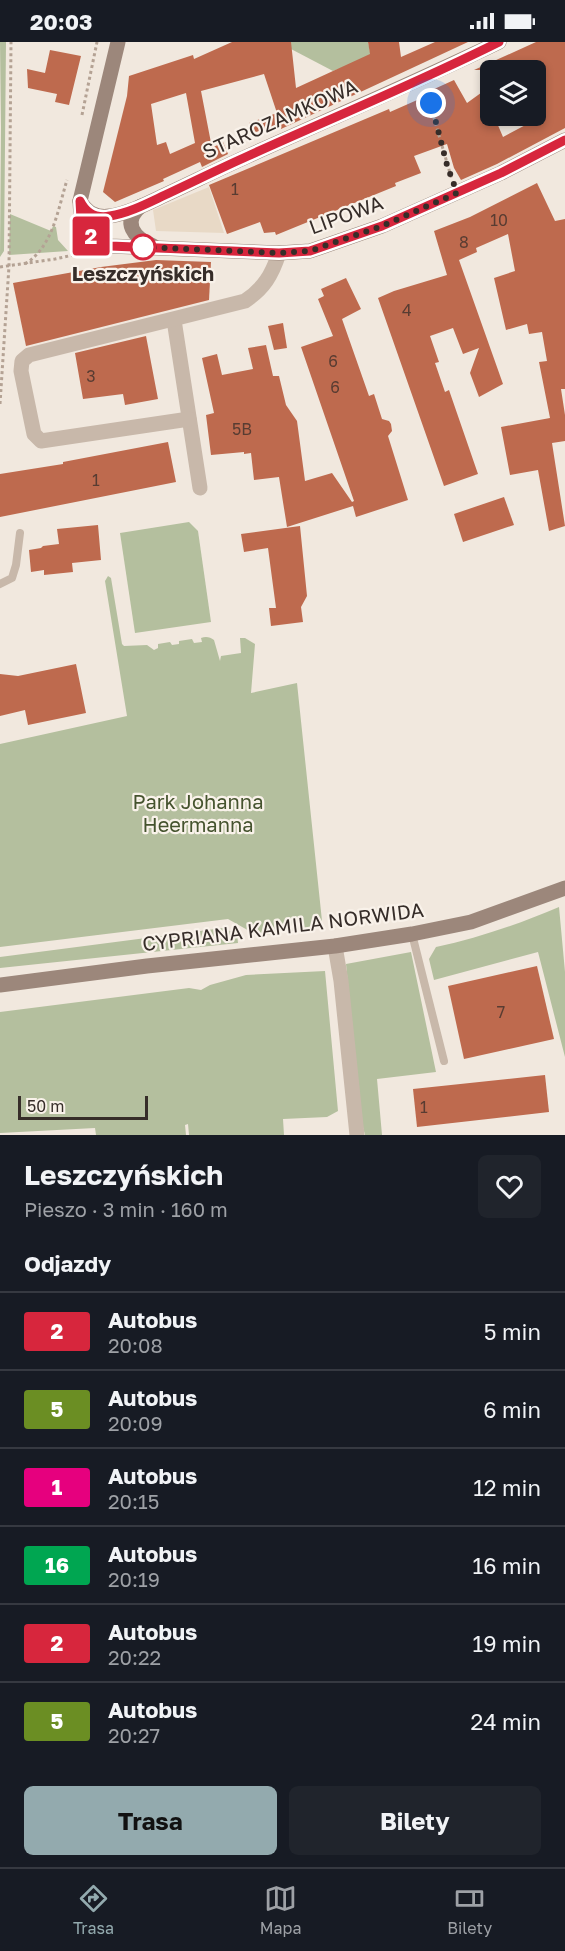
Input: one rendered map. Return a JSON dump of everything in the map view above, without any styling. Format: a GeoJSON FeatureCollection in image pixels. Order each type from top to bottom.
{"type":"FeatureCollection","features":[{"type":"Feature","properties":{"kind":"street"},"geometry":{"type":"LineString","coordinates":[[110,246],[96,240],[88,232],[81,219],[80,201],[118,42]]}},
{"type":"Feature","properties":{"kind":"street","name":"STAROZAMKOWA"},"geometry":{"type":"LineString","coordinates":[[80,201],[85,210],[101,217],[119,214],[141,206],[499,42]]}},
{"type":"Feature","properties":{"kind":"street","name":"LIPOWA"},"geometry":{"type":"LineString","coordinates":[[110,246],[279,253],[310,251],[382,226],[501,173],[565,140]]}},
{"type":"Feature","properties":{"kind":"street"},"geometry":{"type":"LineString","coordinates":[[141,206],[132,216],[131,227],[136,236],[156,247]]}},
{"type":"Feature","properties":{"kind":"street"},"geometry":{"type":"LineString","coordinates":[[189,419],[42,441],[33,434],[21,371],[22,361],[29,355],[245,301],[268,281],[279,253]]}},
{"type":"Feature","properties":{"kind":"street"},"geometry":{"type":"LineString","coordinates":[[174,320],[200,488]]}},
{"type":"Feature","properties":{"kind":"street","name":"CYPRIANA KAMILA NORWIDA"},"geometry":{"type":"LineString","coordinates":[[0,985],[147,966],[334,946],[412,934],[471,922],[565,888]]}},
{"type":"Feature","properties":{"kind":"street"},"geometry":{"type":"LineString","coordinates":[[334,946],[341,981],[357,1135]]}},
{"type":"Feature","properties":{"kind":"lane"},"geometry":{"type":"LineString","coordinates":[[0,584],[12,578],[20,533]]}},
{"type":"Feature","properties":{"kind":"lane"},"geometry":{"type":"LineString","coordinates":[[412,934],[444,1061]]}},
{"type":"Feature","properties":{"kind":"path"},"geometry":{"type":"LineString","coordinates":[[0,404],[9,266],[11,42]]}},
{"type":"Feature","properties":{"kind":"path"},"geometry":{"type":"LineString","coordinates":[[81,121],[97,42]]}},
{"type":"Feature","properties":{"kind":"path"},"geometry":{"type":"LineString","coordinates":[[421,79],[431,103],[447,165],[457,193]]}},
{"type":"Feature","properties":{"kind":"path"},"geometry":{"type":"LineString","coordinates":[[0,267],[55,259],[110,246]]}},
{"type":"Feature","properties":{"kind":"green space"},"geometry":{"type":"Polygon","coordinates":[[[0,42],[6,42],[4,251],[0,257],[1,127],[0,42]]]}},
{"type":"Feature","properties":{"kind":"green space"},"geometry":{"type":"Polygon","coordinates":[[[290,42],[368,42],[371,57],[333,71],[291,49],[290,42]]]}},
{"type":"Feature","properties":{"kind":"green space"},"geometry":{"type":"Polygon","coordinates":[[[10,214],[51,231],[53,226],[56,227],[58,240],[68,251],[9,255],[10,214]]]}},
{"type":"Feature","properties":{"kind":"green space"},"geometry":{"type":"Polygon","coordinates":[[[189,522],[198,531],[211,622],[135,633],[120,533],[189,522]]]}},
{"type":"Feature","properties":{"kind":"green space","name":"Park Johanna Heermanna"},"geometry":{"type":"Polygon","coordinates":[[[108,576],[111,578],[124,646],[147,645],[154,650],[158,648],[158,644],[170,642],[172,645],[179,644],[179,641],[192,639],[194,643],[202,642],[201,638],[208,637],[214,640],[220,661],[221,656],[241,653],[240,638],[245,638],[255,644],[251,693],[297,683],[322,921],[318,927],[258,936],[228,919],[0,947],[0,744],[127,716],[105,581],[108,576]]]}},
{"type":"Feature","properties":{"kind":"green space"},"geometry":{"type":"Polygon","coordinates":[[[559,907],[565,972],[565,1057],[538,952],[434,980],[429,959],[436,947],[498,930],[559,907]]]}},
{"type":"Feature","properties":{"kind":"green space"},"geometry":{"type":"Polygon","coordinates":[[[223,928],[237,934],[238,943],[0,968],[0,957],[223,928]]]}},
{"type":"Feature","properties":{"kind":"green space"},"geometry":{"type":"Polygon","coordinates":[[[411,952],[436,1072],[377,1079],[382,1135],[365,1135],[346,964],[411,952]]]}},
{"type":"Feature","properties":{"kind":"green space"},"geometry":{"type":"Polygon","coordinates":[[[325,971],[338,1111],[327,1117],[283,1119],[284,1135],[189,1135],[188,1124],[185,1125],[186,1135],[96,1135],[95,1128],[0,1133],[0,1012],[189,988],[201,990],[210,985],[246,975],[325,971]]]}},
{"type":"Feature","properties":{"kind":"shaded area"},"geometry":{"type":"Polygon","coordinates":[[[209,187],[224,233],[156,231],[153,210],[209,187]]]}},
{"type":"Feature","properties":{"kind":"building"},"geometry":{"type":"Polygon","coordinates":[[[232,42],[291,42],[296,88],[370,54],[368,42],[399,42],[401,57],[435,42],[468,42],[281,129],[280,125],[252,133],[249,123],[277,113],[264,74],[201,91],[212,148],[223,142],[228,154],[202,167],[200,162],[163,179],[164,181],[115,202],[103,192],[127,96],[129,76],[193,55],[194,59],[232,42]],[[186,93],[151,104],[157,145],[166,142],[170,154],[195,143],[186,93]]]}},
{"type":"Feature","properties":{"kind":"building"},"geometry":{"type":"Polygon","coordinates":[[[536,42],[565,42],[565,128],[461,180],[454,168],[447,144],[414,156],[421,173],[395,183],[396,186],[276,235],[275,232],[264,233],[260,222],[227,234],[209,185],[389,109],[390,112],[433,93],[432,90],[454,80],[467,103],[480,94],[480,126],[498,126],[503,137],[524,126],[546,126],[546,60],[496,60],[536,42]]]}},
{"type":"Feature","properties":{"kind":"building"},"geometry":{"type":"Polygon","coordinates":[[[50,50],[81,56],[69,105],[55,102],[57,94],[28,88],[27,69],[45,73],[50,50]]]}},
{"type":"Feature","properties":{"kind":"building"},"geometry":{"type":"Polygon","coordinates":[[[537,183],[555,221],[565,219],[565,389],[561,389],[565,415],[565,441],[552,443],[565,526],[549,531],[538,470],[510,475],[501,427],[550,418],[539,362],[547,361],[542,332],[529,334],[527,324],[506,330],[494,278],[515,271],[508,234],[476,248],[477,252],[459,260],[503,384],[479,397],[470,373],[479,348],[463,354],[453,328],[430,336],[439,362],[435,363],[445,392],[449,390],[478,474],[444,486],[378,298],[447,275],[434,231],[470,217],[537,183]]]}},
{"type":"Feature","properties":{"kind":"building"},"geometry":{"type":"Polygon","coordinates":[[[156,260],[211,262],[209,300],[26,346],[13,283],[101,267],[156,260]]]}},
{"type":"Feature","properties":{"kind":"building"},"geometry":{"type":"Polygon","coordinates":[[[346,278],[361,309],[342,319],[369,396],[374,394],[382,419],[391,424],[392,431],[388,436],[408,500],[356,517],[353,506],[287,527],[279,477],[254,480],[251,453],[211,455],[206,415],[214,413],[202,358],[217,354],[222,375],[253,369],[248,348],[266,345],[273,376],[279,376],[286,405],[297,421],[305,481],[332,473],[352,502],[354,501],[301,347],[333,336],[318,299],[324,296],[321,289],[346,278]]]}},
{"type":"Feature","properties":{"kind":"building"},"geometry":{"type":"Polygon","coordinates":[[[283,323],[287,348],[274,350],[268,326],[283,323]]]}},
{"type":"Feature","properties":{"kind":"building"},"geometry":{"type":"Polygon","coordinates":[[[146,336],[158,399],[125,405],[123,394],[83,399],[75,353],[146,336]]]}},
{"type":"Feature","properties":{"kind":"building"},"geometry":{"type":"Polygon","coordinates":[[[168,442],[176,482],[0,517],[0,474],[63,464],[63,462],[168,442]]]}},
{"type":"Feature","properties":{"kind":"building"},"geometry":{"type":"Polygon","coordinates":[[[504,497],[514,525],[463,542],[454,514],[504,497]]]}},
{"type":"Feature","properties":{"kind":"building"},"geometry":{"type":"Polygon","coordinates":[[[98,525],[101,560],[72,563],[73,572],[44,575],[44,570],[31,572],[29,550],[59,544],[57,529],[98,525]]]}},
{"type":"Feature","properties":{"kind":"building"},"geometry":{"type":"Polygon","coordinates":[[[300,526],[307,596],[301,607],[303,622],[271,626],[269,608],[276,608],[268,548],[244,552],[241,534],[300,526]]]}},
{"type":"Feature","properties":{"kind":"building"},"geometry":{"type":"Polygon","coordinates":[[[76,664],[86,713],[28,725],[25,710],[0,716],[0,674],[18,676],[76,664]]]}},
{"type":"Feature","properties":{"kind":"building"},"geometry":{"type":"Polygon","coordinates":[[[537,966],[554,1039],[464,1059],[448,986],[537,966]]]}},
{"type":"Feature","properties":{"kind":"building"},"geometry":{"type":"Polygon","coordinates":[[[545,1075],[549,1112],[417,1127],[413,1089],[545,1075]]]}},
{"type":"Feature","properties":{"kind":"bus line","name":"2"},"geometry":{"type":"LineString","coordinates":[[499,42],[141,206],[119,214],[101,217],[85,210],[80,201],[81,219],[84,226],[96,240],[110,246],[279,253],[310,251],[382,226],[501,173],[565,140]]}},
{"type":"Feature","properties":{"kind":"place","name":"Leszczyńskich"},"geometry":{"type":"Point","coordinates":[143,247]}},
{"type":"Feature","properties":{"kind":"route"},"geometry":{"type":"LineString","coordinates":[[143,247],[279,253],[310,251],[382,226],[457,193],[447,165],[431,103]]}}]}
